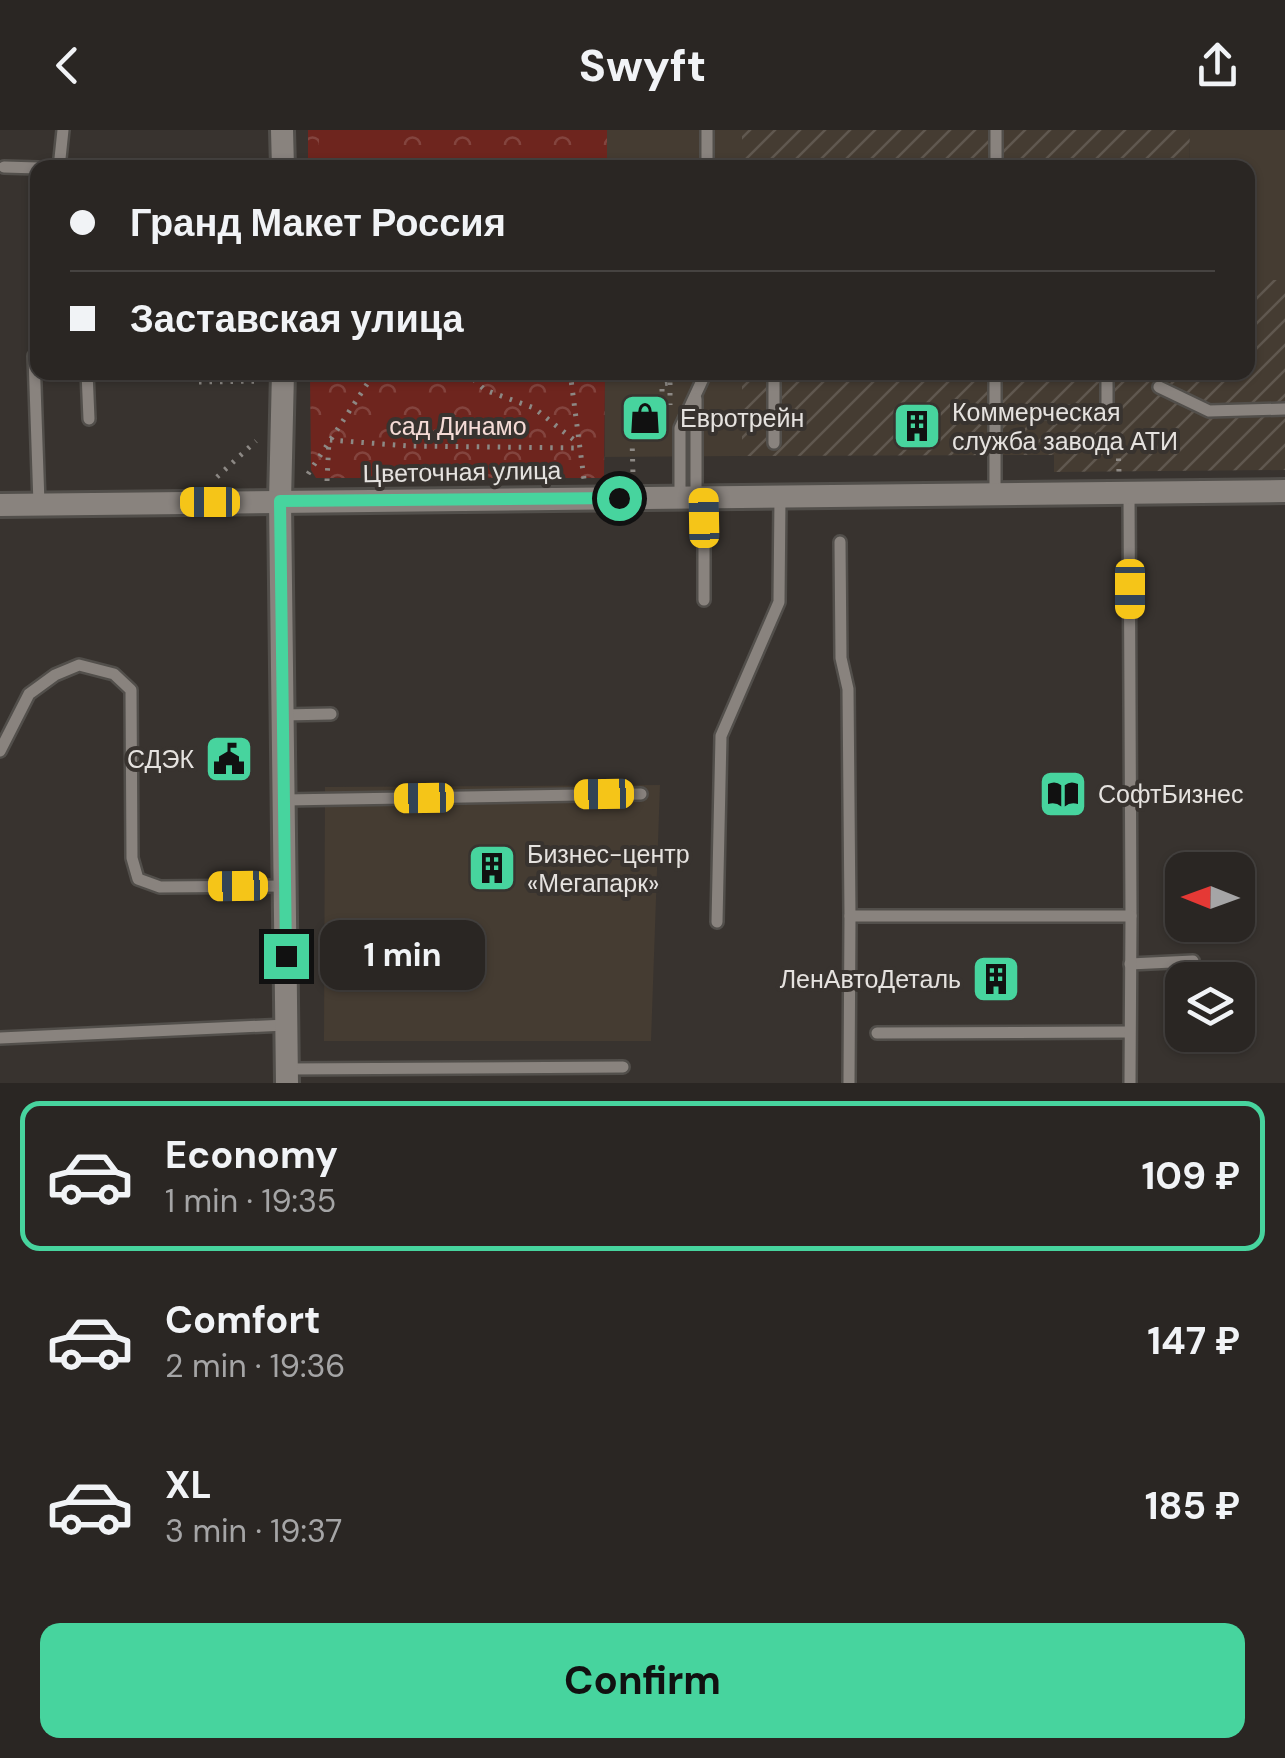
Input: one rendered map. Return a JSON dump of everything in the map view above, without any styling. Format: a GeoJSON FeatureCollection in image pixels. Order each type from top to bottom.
{"type":"FeatureCollection","features":[{"type":"Feature","properties":{"kind":"street"},"geometry":{"type":"LineString","coordinates":[[282,130],[283,160]]}},
{"type":"Feature","properties":{"kind":"street"},"geometry":{"type":"LineString","coordinates":[[274,380],[280,501],[287,1076]]}},
{"type":"Feature","properties":{"kind":"street","name":"Цветочная улица"},"geometry":{"type":"LineString","coordinates":[[0,505],[995,494],[1124,484],[1285,491]]}},
{"type":"Feature","properties":{"kind":"lane"},"geometry":{"type":"LineString","coordinates":[[60,160],[63,130]]}},
{"type":"Feature","properties":{"kind":"lane"},"geometry":{"type":"LineString","coordinates":[[707,130],[707,160]]}},
{"type":"Feature","properties":{"kind":"lane"},"geometry":{"type":"LineString","coordinates":[[996,130],[996,160]]}},
{"type":"Feature","properties":{"kind":"lane"},"geometry":{"type":"LineString","coordinates":[[4,167],[30,168]]}},
{"type":"Feature","properties":{"kind":"lane"},"geometry":{"type":"LineString","coordinates":[[35,380],[38,504]]}},
{"type":"Feature","properties":{"kind":"lane"},"geometry":{"type":"LineString","coordinates":[[87,380],[89,420]]}},
{"type":"Feature","properties":{"kind":"lane"},"geometry":{"type":"LineString","coordinates":[[702,380],[696,394],[693,497],[704,600]]}},
{"type":"Feature","properties":{"kind":"lane"},"geometry":{"type":"LineString","coordinates":[[774,380],[774,443]]}},
{"type":"Feature","properties":{"kind":"lane"},"geometry":{"type":"LineString","coordinates":[[995,380],[995,494]]}},
{"type":"Feature","properties":{"kind":"lane"},"geometry":{"type":"LineString","coordinates":[[994,412],[1107,412],[1107,380]]}},
{"type":"Feature","properties":{"kind":"lane"},"geometry":{"type":"LineString","coordinates":[[1159,387],[1210,410],[1285,409]]}},
{"type":"Feature","properties":{"kind":"lane"},"geometry":{"type":"LineString","coordinates":[[1124,484],[1130,1083]]}},
{"type":"Feature","properties":{"kind":"lane"},"geometry":{"type":"LineString","coordinates":[[716,922],[721,736],[779,602],[780,497]]}},
{"type":"Feature","properties":{"kind":"lane"},"geometry":{"type":"LineString","coordinates":[[840,542],[840,658],[848,689],[850,916],[856,1033],[850,1083]]}},
{"type":"Feature","properties":{"kind":"lane"},"geometry":{"type":"LineString","coordinates":[[0,751],[29,694],[55,675],[80,665],[114,674],[131,690],[132,858],[138,879],[160,886],[285,886]]}},
{"type":"Feature","properties":{"kind":"lane"},"geometry":{"type":"LineString","coordinates":[[283,714],[332,714]]}},
{"type":"Feature","properties":{"kind":"lane"},"geometry":{"type":"LineString","coordinates":[[284,800],[641,794]]}},
{"type":"Feature","properties":{"kind":"lane"},"geometry":{"type":"LineString","coordinates":[[850,916],[1131,916]]}},
{"type":"Feature","properties":{"kind":"lane"},"geometry":{"type":"LineString","coordinates":[[1130,964],[1165,963]]}},
{"type":"Feature","properties":{"kind":"lane"},"geometry":{"type":"LineString","coordinates":[[0,1038],[286,1025]]}},
{"type":"Feature","properties":{"kind":"lane"},"geometry":{"type":"LineString","coordinates":[[877,1033],[1129,1032]]}},
{"type":"Feature","properties":{"kind":"lane"},"geometry":{"type":"LineString","coordinates":[[287,1076],[623,1067]]}},
{"type":"Feature","properties":{"kind":"path"},"geometry":{"type":"LineString","coordinates":[[199,382],[229,380]]}},
{"type":"Feature","properties":{"kind":"path"},"geometry":{"type":"LineString","coordinates":[[308,474],[370,380]]}},
{"type":"Feature","properties":{"kind":"path"},"geometry":{"type":"LineString","coordinates":[[474,380],[485,390],[526,402],[580,446]]}},
{"type":"Feature","properties":{"kind":"path"},"geometry":{"type":"LineString","coordinates":[[571,380],[584,480]]}},
{"type":"Feature","properties":{"kind":"path"},"geometry":{"type":"LineString","coordinates":[[662,405],[662,384],[670,384]]}},
{"type":"Feature","properties":{"kind":"path"},"geometry":{"type":"LineString","coordinates":[[213,480],[264,433]]}},
{"type":"Feature","properties":{"kind":"path"},"geometry":{"type":"LineString","coordinates":[[632,438],[634,478]]}},
{"type":"Feature","properties":{"kind":"path"},"geometry":{"type":"LineString","coordinates":[[329,440],[410,446],[580,446]]}},
{"type":"Feature","properties":{"kind":"path"},"geometry":{"type":"LineString","coordinates":[[327,484],[329,440]]}},
{"type":"Feature","properties":{"kind":"path"},"geometry":{"type":"LineString","coordinates":[[1118,448],[1124,484]]}},
{"type":"Feature","properties":{"kind":"shaded area"},"geometry":{"type":"Polygon","coordinates":[[[604,130],[742,130],[742,160],[605,160],[604,130]]]}},
{"type":"Feature","properties":{"kind":"shaded area"},"geometry":{"type":"Polygon","coordinates":[[[742,130],[1190,130],[1189,160],[742,160],[742,130]]]}},
{"type":"Feature","properties":{"kind":"shaded area"},"geometry":{"type":"Polygon","coordinates":[[[1190,130],[1285,130],[1285,280],[1255,280],[1255,160],[1189,160],[1190,130]]]}},
{"type":"Feature","properties":{"kind":"shaded area"},"geometry":{"type":"Polygon","coordinates":[[[1255,280],[1285,280],[1285,470],[1054,472],[1054,455],[742,456],[742,380],[1255,380],[1255,280]]]}},
{"type":"Feature","properties":{"kind":"shaded area"},"geometry":{"type":"Polygon","coordinates":[[[605,380],[742,380],[742,456],[605,457],[605,380]]]}},
{"type":"Feature","properties":{"kind":"shaded area","name":"Бизнес-центр «Мегапарк»"},"geometry":{"type":"Polygon","coordinates":[[[660,785],[651,1041],[324,1041],[325,787],[660,785]]]}},
{"type":"Feature","properties":{"kind":"green space"},"geometry":{"type":"Polygon","coordinates":[[[308,130],[607,130],[607,160],[308,160],[308,130]]]}},
{"type":"Feature","properties":{"kind":"green space"},"geometry":{"type":"Polygon","coordinates":[[[319,130],[393,130],[393,160],[319,160],[319,130]]]}},
{"type":"Feature","properties":{"kind":"green space","name":"сад Динамо"},"geometry":{"type":"Polygon","coordinates":[[[310,380],[605,380],[604,478],[316,478],[311,470],[310,380]]]}},
{"type":"Feature","properties":{"kind":"place","name":"Евротрейн"},"geometry":{"type":"Point","coordinates":[645,418]}},
{"type":"Feature","properties":{"kind":"place","name":"Коммерческая служба завода АТИ"},"geometry":{"type":"Point","coordinates":[917,426]}},
{"type":"Feature","properties":{"kind":"place","name":"СДЭК"},"geometry":{"type":"Point","coordinates":[229,759]}},
{"type":"Feature","properties":{"kind":"place","name":"СофтБизнес"},"geometry":{"type":"Point","coordinates":[1063,794]}},
{"type":"Feature","properties":{"kind":"place","name":"Бизнес-центр «Мегапарк»"},"geometry":{"type":"Point","coordinates":[492,868]}},
{"type":"Feature","properties":{"kind":"place","name":"ЛенАвтоДеталь"},"geometry":{"type":"Point","coordinates":[996,979]}},
{"type":"Feature","properties":{"kind":"route"},"geometry":{"type":"LineString","coordinates":[[286,956],[280,501],[619,498]]}}]}
